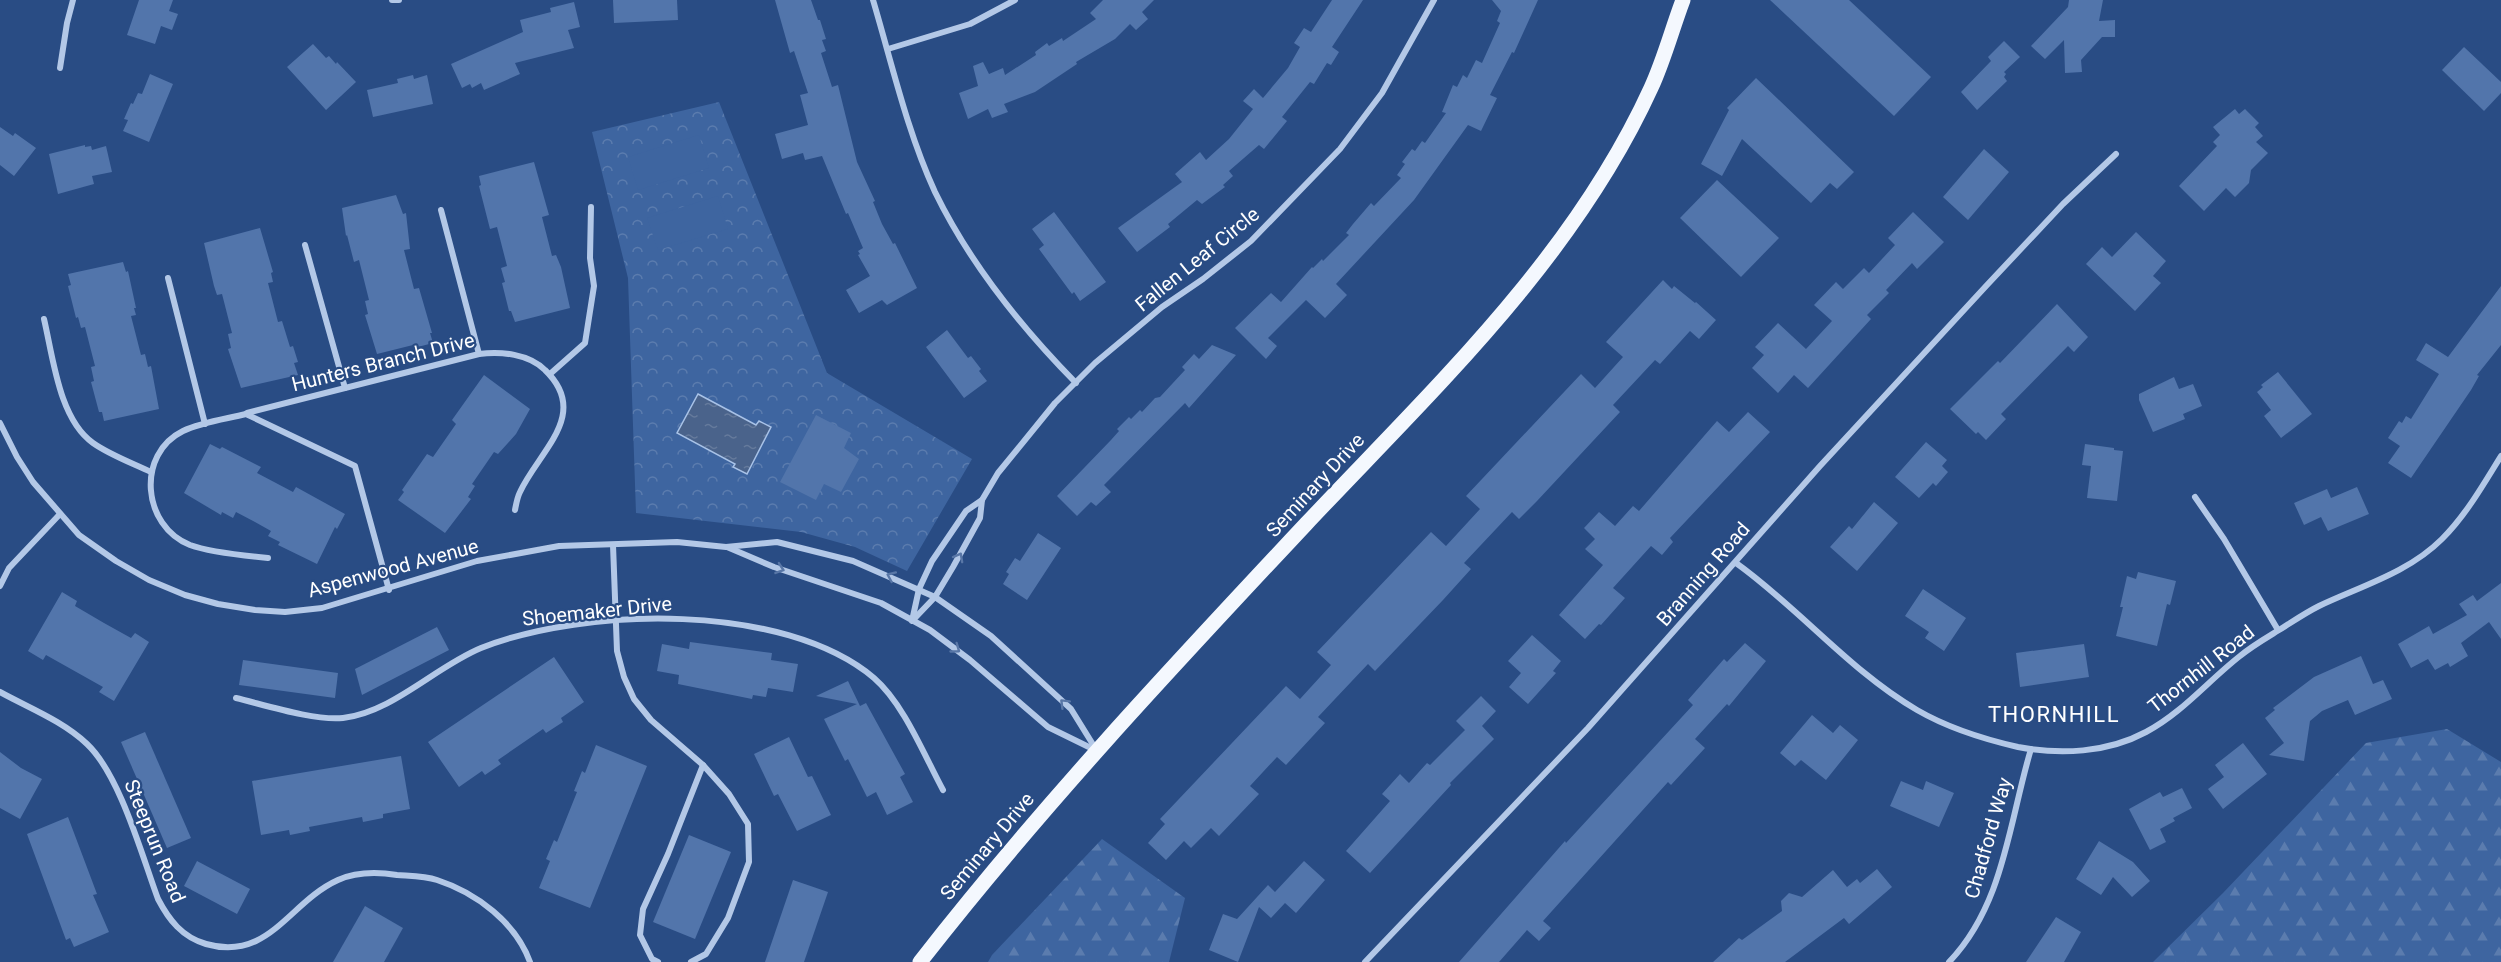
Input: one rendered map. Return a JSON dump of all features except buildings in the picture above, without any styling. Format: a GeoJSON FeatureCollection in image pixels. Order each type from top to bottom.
{"type":"FeatureCollection","features":[{"type":"Feature","properties":{"kind":"main road","name":"Seminary Drive"},"geometry":{"type":"LineString","coordinates":[[920,962],[1055,796],[1500,318],[1532,279],[1581,212],[1619,147],[1651,87],[1683,0]]}},
{"type":"Feature","properties":{"kind":"street"},"geometry":{"type":"LineString","coordinates":[[60,68],[73,0]]}},
{"type":"Feature","properties":{"kind":"street"},"geometry":{"type":"LineString","coordinates":[[392,0],[399,0]]}},
{"type":"Feature","properties":{"kind":"street"},"geometry":{"type":"LineString","coordinates":[[873,0],[915,143],[935,191],[958,236],[1015,317],[1076,383]]}},
{"type":"Feature","properties":{"kind":"street"},"geometry":{"type":"LineString","coordinates":[[888,49],[970,24],[1015,0]]}},
{"type":"Feature","properties":{"kind":"street","name":"Fallen Leaf Circle"},"geometry":{"type":"LineString","coordinates":[[912,621],[935,597],[980,518],[982,500],[998,473],[1056,403],[1161,308],[1203,279],[1251,241],[1340,149],[1382,93],[1434,0]]}},
{"type":"Feature","properties":{"kind":"street","name":"Branning Road"},"geometry":{"type":"LineString","coordinates":[[1365,962],[1588,728],[1820,466],[2063,204],[2116,154]]}},
{"type":"Feature","properties":{"kind":"street"},"geometry":{"type":"LineString","coordinates":[[515,510],[519,493],[558,430],[564,411],[563,394],[550,374],[585,343],[594,286],[590,258],[591,207]]}},
{"type":"Feature","properties":{"kind":"street"},"geometry":{"type":"LineString","coordinates":[[441,210],[479,354]]}},
{"type":"Feature","properties":{"kind":"street"},"geometry":{"type":"LineString","coordinates":[[305,245],[345,388]]}},
{"type":"Feature","properties":{"kind":"street"},"geometry":{"type":"LineString","coordinates":[[168,278],[205,424]]}},
{"type":"Feature","properties":{"kind":"street"},"geometry":{"type":"LineString","coordinates":[[44,319],[63,398],[78,429],[93,443],[151,472]]}},
{"type":"Feature","properties":{"kind":"street","name":"Hunters Branch Drive"},"geometry":{"type":"LineString","coordinates":[[268,558],[190,545],[170,531],[153,506],[150,489],[151,472],[166,443],[183,431],[205,424],[479,354],[508,354],[531,360],[550,374]]}},
{"type":"Feature","properties":{"kind":"street"},"geometry":{"type":"LineString","coordinates":[[246,414],[355,466],[389,590]]}},
{"type":"Feature","properties":{"kind":"street","name":"Aspenwood Avenue"},"geometry":{"type":"LineString","coordinates":[[0,423],[16,457],[33,482],[79,535],[116,561],[149,580],[218,604],[285,612],[322,608],[389,590],[477,561],[559,546],[677,542],[726,547],[777,542],[853,561],[935,597],[991,636],[1071,709],[1097,751]]}},
{"type":"Feature","properties":{"kind":"street","name":"Thornhill Road"},"geometry":{"type":"LineString","coordinates":[[1736,563],[1861,670],[1918,711],[1964,732],[2031,749],[2060,752],[2084,751],[2117,744],[2145,733],[2183,707],[2241,655],[2278,630],[2318,607],[2385,578],[2427,553],[2465,513],[2501,456]]}},
{"type":"Feature","properties":{"kind":"street"},"geometry":{"type":"LineString","coordinates":[[2195,497],[2278,630]]}},
{"type":"Feature","properties":{"kind":"street","name":"Fallen Leaf Circle"},"geometry":{"type":"LineString","coordinates":[[912,621],[919,589],[932,561],[966,511],[982,500]]}},
{"type":"Feature","properties":{"kind":"street"},"geometry":{"type":"LineString","coordinates":[[0,586],[2,577],[9,568],[60,514]]}},
{"type":"Feature","properties":{"kind":"street"},"geometry":{"type":"LineString","coordinates":[[613,545],[617,651],[624,677],[634,699],[651,720],[703,765],[729,794],[748,824],[748,862],[728,918],[706,954],[691,962]]}},
{"type":"Feature","properties":{"kind":"street","name":"Aspenwood Avenue"},"geometry":{"type":"LineString","coordinates":[[726,547],[774,567],[881,603],[930,630],[970,660],[1048,727],[1097,751]]}},
{"type":"Feature","properties":{"kind":"street","name":"Shoemaker Drive"},"geometry":{"type":"LineString","coordinates":[[236,698],[321,716],[342,718],[364,713],[400,695],[472,652],[509,637],[546,628],[616,621],[657,618],[694,619],[756,628],[807,642],[853,662],[876,680],[896,703],[943,790]]}},
{"type":"Feature","properties":{"kind":"street","name":"Steeprun Road"},"geometry":{"type":"LineString","coordinates":[[0,692],[71,731],[88,745],[102,762],[117,787],[166,916],[180,931],[198,942],[238,948],[256,943],[280,925],[315,891],[341,878],[377,872],[436,879],[467,893],[513,929],[524,946],[530,962]]}},
{"type":"Feature","properties":{"kind":"street","name":"Chadford Way"},"geometry":{"type":"LineString","coordinates":[[1949,962],[1966,941],[1989,901],[2006,849],[2031,749]]}},
{"type":"Feature","properties":{"kind":"street"},"geometry":{"type":"LineString","coordinates":[[657,962],[652,959],[640,935],[643,909],[668,854],[703,765]]}},
{"type":"Feature","properties":{"kind":"green space"},"geometry":{"type":"Polygon","coordinates":[[[719,102],[827,373],[972,459],[907,571],[855,547],[801,532],[636,513],[628,278],[592,132],[719,102]]]}},
{"type":"Feature","properties":{"kind":"green space"},"geometry":{"type":"Polygon","coordinates":[[[699,135],[709,168],[638,190],[628,157],[699,135]]]}},
{"type":"Feature","properties":{"kind":"green space"},"geometry":{"type":"Polygon","coordinates":[[[718,196],[728,229],[658,250],[647,218],[718,196]]]}},
{"type":"Feature","properties":{"kind":"green space"},"geometry":{"type":"Polygon","coordinates":[[[2447,729],[2501,762],[2501,962],[2153,962],[2223,893],[2366,743],[2447,729]]]}},
{"type":"Feature","properties":{"kind":"green space"},"geometry":{"type":"Polygon","coordinates":[[[1102,839],[1185,898],[1169,962],[988,962],[992,955],[1102,839]]]}},
{"type":"Feature","properties":{"kind":"water"},"geometry":{"type":"Polygon","coordinates":[[[698,394],[756,425],[759,421],[771,427],[747,474],[733,467],[735,464],[677,433],[698,394]]]}},
{"type":"Feature","properties":{"kind":"district","name":"THORNHILL"},"geometry":{"type":"Point","coordinates":[2054,714]}}]}
